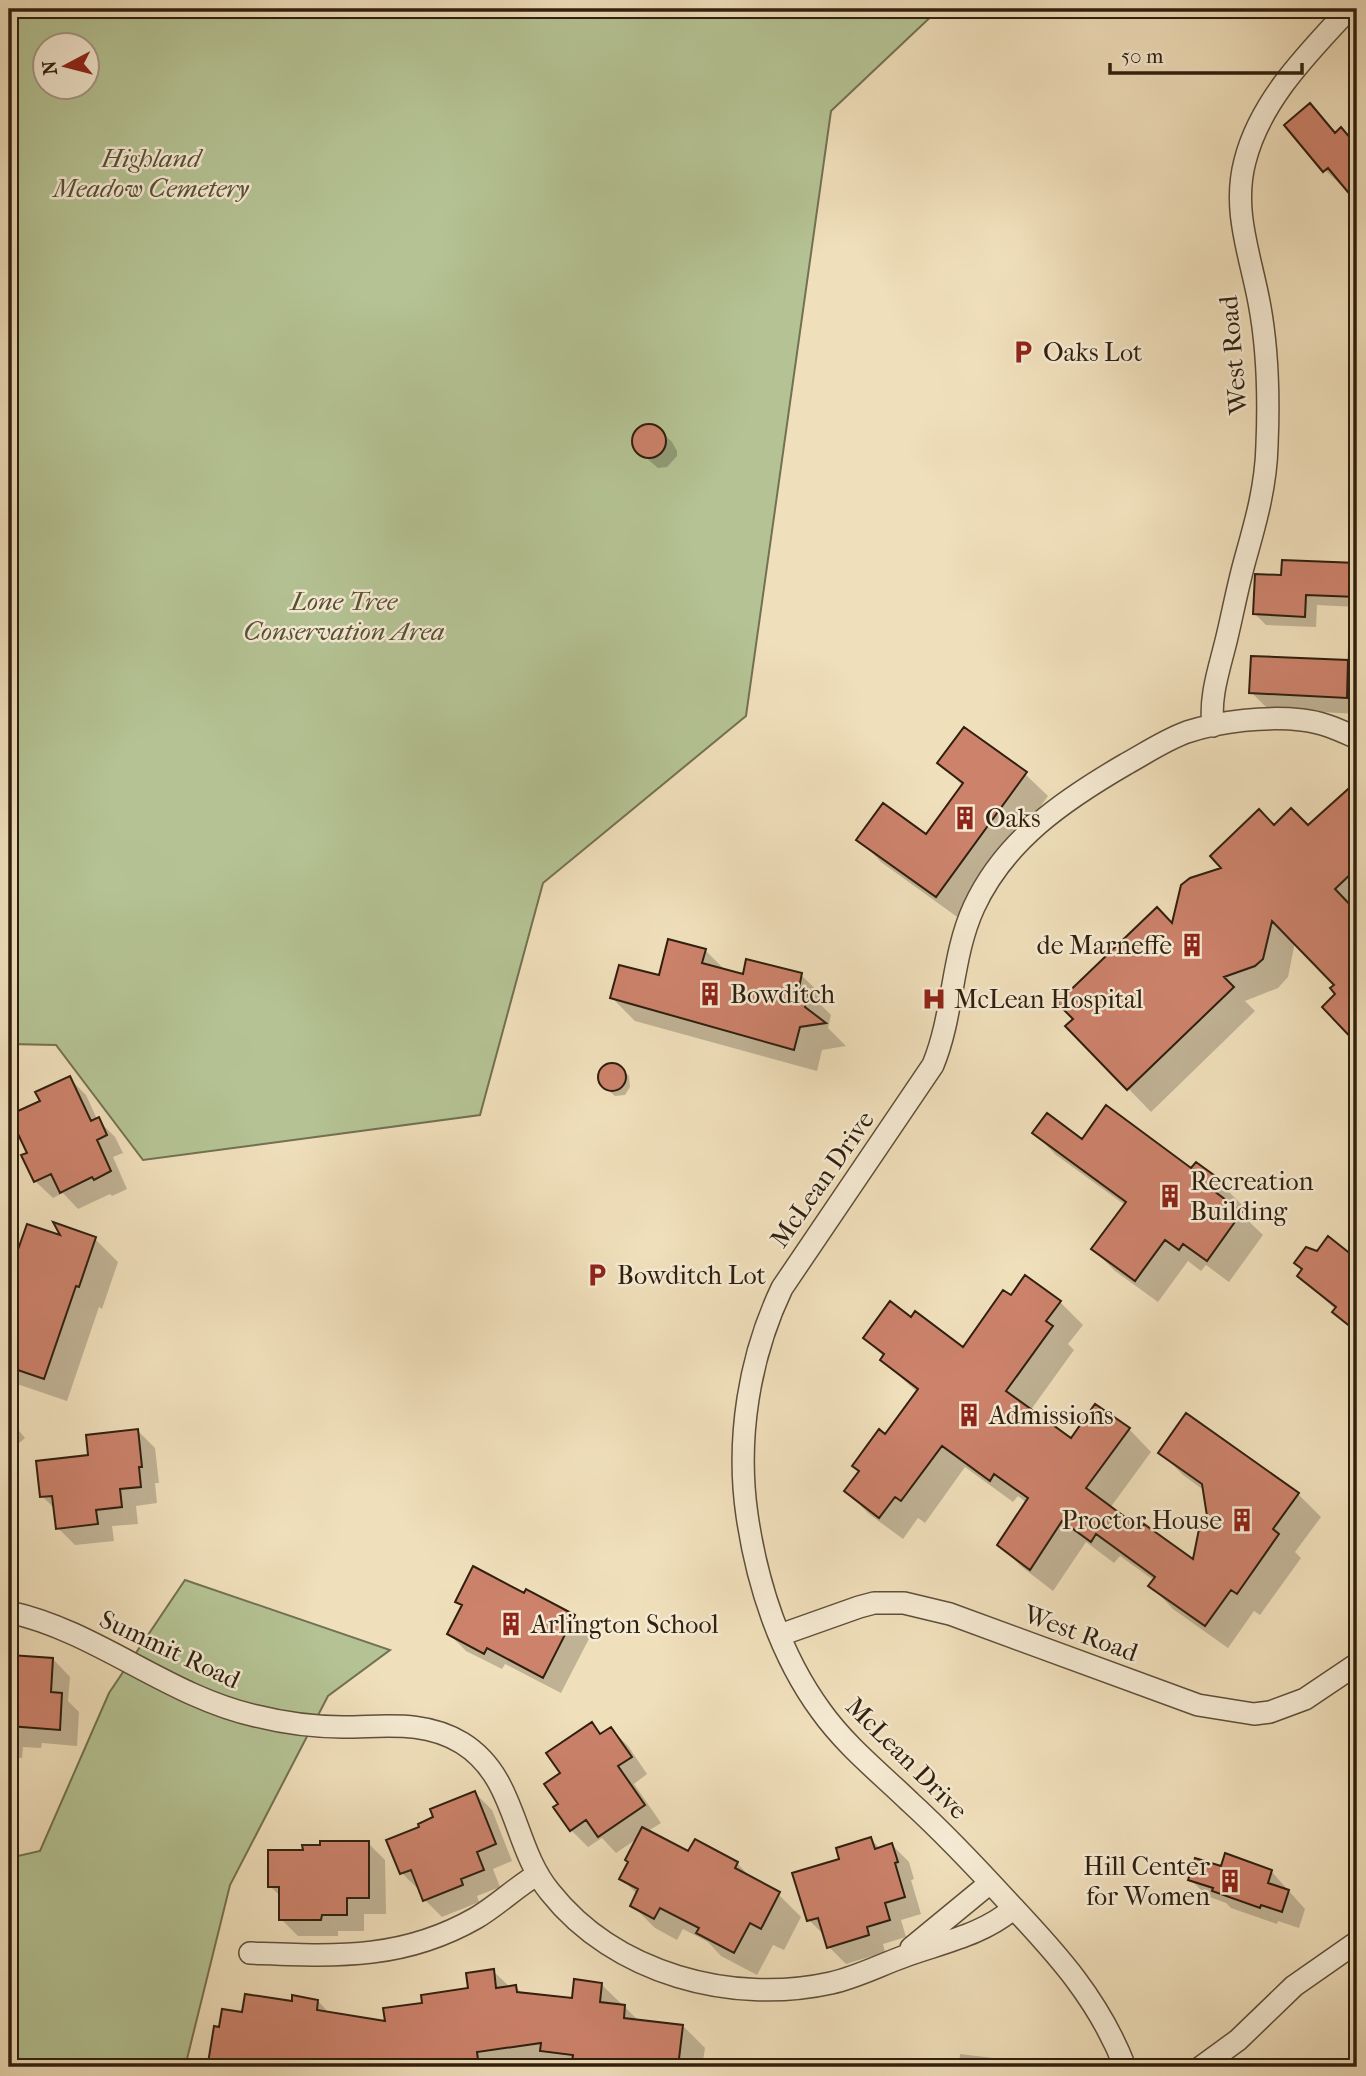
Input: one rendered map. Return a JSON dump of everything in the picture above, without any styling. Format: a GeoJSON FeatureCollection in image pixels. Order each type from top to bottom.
{"type":"FeatureCollection","features":[{"type":"Feature","properties":{"kind":"street","name":"West Road"},"geometry":{"type":"LineString","coordinates":[[1213,726],[1213,694],[1260,509],[1267,447],[1267,372],[1259,304],[1241,226],[1240,190],[1250,145],[1275,96],[1349,9]]}},
{"type":"Feature","properties":{"kind":"street","name":"McLean Drive"},"geometry":{"type":"LineString","coordinates":[[1125,2067],[1109,2031],[1088,1995],[1059,1957],[990,1883],[830,1724],[802,1681],[780,1635],[759,1575],[749,1528],[743,1453],[749,1399],[761,1341],[782,1288],[933,1065],[943,1035],[960,948],[974,907],[996,870],[1041,820],[1073,796],[1166,741],[1213,726],[1247,721],[1299,719],[1327,725],[1357,738]]}},
{"type":"Feature","properties":{"kind":"street","name":"West Road"},"geometry":{"type":"LineString","coordinates":[[780,1635],[859,1606],[904,1603],[950,1615],[1198,1704],[1217,1710],[1254,1714],[1270,1712],[1305,1699],[1357,1664]]}},
{"type":"Feature","properties":{"kind":"street","name":"Summit Road"},"geometry":{"type":"LineString","coordinates":[[9,1612],[46,1623],[197,1697],[241,1713],[285,1722],[341,1727],[407,1725],[435,1730],[461,1743],[483,1760],[500,1782],[538,1874],[567,1910],[610,1944],[650,1966],[699,1983],[751,1990],[814,1987],[850,1978],[982,1930],[999,1921],[1014,1908]]}},
{"type":"Feature","properties":{"kind":"street"},"geometry":{"type":"LineString","coordinates":[[250,1953],[346,1956],[402,1947],[466,1923],[538,1874]]}},
{"type":"Feature","properties":{"kind":"street","name":"Summit Road"},"geometry":{"type":"LineString","coordinates":[[899,1958],[990,1883]]}},
{"type":"Feature","properties":{"kind":"street"},"geometry":{"type":"LineString","coordinates":[[1201,2067],[1238,2040],[1294,1986],[1357,1942]]}},
{"type":"Feature","properties":{"kind":"green space","name":"Lone Tree Conservation Area"},"geometry":{"type":"Polygon","coordinates":[[[9,9],[939,9],[831,111],[746,716],[543,883],[480,1115],[143,1160],[56,1045],[9,1044],[9,9]]]}},
{"type":"Feature","properties":{"kind":"green space"},"geometry":{"type":"Polygon","coordinates":[[[185,1580],[390,1650],[328,1696],[230,1885],[185,2067],[9,2067],[9,1858],[40,1851],[109,1693],[185,1580]]]}},
{"type":"Feature","properties":{"kind":"building"},"geometry":{"type":"Polygon","coordinates":[[[1310,103],[1335,133],[1341,127],[1357,146],[1357,203],[1328,168],[1323,172],[1284,125],[1310,103]]]}},
{"type":"Feature","properties":{"kind":"building"},"geometry":{"type":"Polygon","coordinates":[[[649,424],[661,429],[666,441],[661,453],[649,458],[637,453],[632,441],[637,429],[649,424]]]}},
{"type":"Feature","properties":{"kind":"building"},"geometry":{"type":"Polygon","coordinates":[[[1282,560],[1357,563],[1357,597],[1306,595],[1305,617],[1253,614],[1255,574],[1281,575],[1282,560]]]}},
{"type":"Feature","properties":{"kind":"building"},"geometry":{"type":"Polygon","coordinates":[[[1251,656],[1348,660],[1347,698],[1249,693],[1251,656]]]}},
{"type":"Feature","properties":{"kind":"building","name":"Oaks"},"geometry":{"type":"Polygon","coordinates":[[[964,727],[1027,772],[936,897],[856,840],[883,803],[926,834],[963,783],[937,763],[964,727]]]}},
{"type":"Feature","properties":{"kind":"building","name":"de Marneffe"},"geometry":{"type":"Polygon","coordinates":[[[1357,781],[1357,868],[1335,889],[1357,912],[1357,1044],[1322,1007],[1335,994],[1330,988],[1334,985],[1272,921],[1263,959],[1255,966],[1224,977],[1234,987],[1127,1090],[1065,1026],[1073,1019],[1057,1003],[1157,907],[1172,923],[1181,885],[1190,878],[1221,868],[1210,856],[1259,809],[1274,825],[1291,808],[1308,825],[1357,781]]]}},
{"type":"Feature","properties":{"kind":"building","name":"Bowditch"},"geometry":{"type":"Polygon","coordinates":[[[668,939],[706,949],[702,963],[743,974],[746,959],[802,973],[799,988],[809,990],[805,1007],[826,1023],[800,1027],[794,1050],[610,998],[619,965],[659,975],[668,939]]]}},
{"type":"Feature","properties":{"kind":"building"},"geometry":{"type":"Polygon","coordinates":[[[612,1063],[622,1067],[626,1077],[622,1087],[612,1091],[602,1087],[598,1077],[602,1067],[612,1063]]]}},
{"type":"Feature","properties":{"kind":"building"},"geometry":{"type":"Polygon","coordinates":[[[70,1076],[91,1121],[99,1117],[107,1135],[97,1140],[111,1171],[60,1193],[51,1174],[34,1182],[21,1155],[27,1153],[9,1115],[40,1101],[35,1092],[70,1076]]]}},
{"type":"Feature","properties":{"kind":"building","name":"Recreation Building"},"geometry":{"type":"Polygon","coordinates":[[[1106,1105],[1191,1168],[1196,1162],[1222,1181],[1214,1191],[1242,1212],[1207,1261],[1183,1244],[1179,1250],[1165,1240],[1135,1281],[1091,1249],[1126,1202],[1032,1133],[1047,1113],[1082,1139],[1106,1105]]]}},
{"type":"Feature","properties":{"kind":"building"},"geometry":{"type":"Polygon","coordinates":[[[53,1222],[96,1237],[44,1379],[9,1367],[9,1275],[27,1224],[60,1235],[53,1222]]]}},
{"type":"Feature","properties":{"kind":"building"},"geometry":{"type":"Polygon","coordinates":[[[1328,1236],[1357,1259],[1357,1332],[1332,1312],[1336,1307],[1297,1276],[1302,1269],[1294,1263],[1306,1247],[1317,1251],[1328,1236]]]}},
{"type":"Feature","properties":{"kind":"building","name":"Admissions"},"geometry":{"type":"Polygon","coordinates":[[[1025,1275],[1061,1301],[1046,1321],[1053,1326],[1006,1391],[1071,1438],[1095,1404],[1130,1428],[1086,1488],[1141,1529],[1144,1524],[1193,1559],[1199,1529],[1207,1516],[1202,1484],[1158,1453],[1186,1413],[1299,1493],[1273,1529],[1279,1534],[1237,1594],[1231,1590],[1205,1626],[1148,1586],[1155,1577],[1096,1534],[1091,1542],[1062,1521],[1030,1570],[997,1545],[1028,1498],[994,1474],[990,1481],[942,1446],[901,1501],[895,1497],[879,1518],[844,1491],[859,1471],[852,1466],[879,1429],[885,1434],[918,1389],[880,1360],[884,1354],[863,1338],[890,1301],[911,1317],[915,1311],[963,1347],[1003,1290],[1011,1295],[1025,1275]]]}},
{"type":"Feature","properties":{"kind":"building"},"geometry":{"type":"Polygon","coordinates":[[[138,1429],[141,1487],[120,1489],[122,1507],[96,1510],[98,1524],[56,1529],[52,1496],[40,1497],[36,1461],[88,1455],[86,1435],[138,1429]]]}},
{"type":"Feature","properties":{"kind":"building","name":"Arlington School"},"geometry":{"type":"Polygon","coordinates":[[[473,1566],[524,1593],[526,1589],[575,1615],[543,1678],[487,1648],[484,1654],[447,1634],[462,1605],[455,1602],[473,1566]]]}},
{"type":"Feature","properties":{"kind":"building"},"geometry":{"type":"Polygon","coordinates":[[[10,1655],[53,1658],[51,1692],[62,1693],[60,1730],[9,1726],[10,1655]]]}},
{"type":"Feature","properties":{"kind":"building"},"geometry":{"type":"Polygon","coordinates":[[[592,1722],[600,1734],[611,1727],[632,1757],[618,1766],[645,1805],[598,1837],[586,1820],[570,1831],[553,1807],[558,1804],[544,1784],[560,1773],[546,1753],[592,1722]]]}},
{"type":"Feature","properties":{"kind":"building"},"geometry":{"type":"Polygon","coordinates":[[[475,1791],[496,1844],[477,1852],[484,1870],[461,1879],[463,1885],[423,1901],[411,1870],[400,1874],[386,1840],[419,1827],[418,1824],[433,1817],[430,1809],[475,1791]]]}},
{"type":"Feature","properties":{"kind":"building"},"geometry":{"type":"Polygon","coordinates":[[[642,1827],[688,1851],[695,1839],[738,1862],[735,1868],[780,1892],[761,1929],[750,1923],[734,1953],[696,1933],[699,1928],[660,1908],[654,1919],[630,1906],[638,1889],[619,1879],[628,1862],[625,1860],[642,1827]]]}},
{"type":"Feature","properties":{"kind":"building"},"geometry":{"type":"Polygon","coordinates":[[[871,1837],[875,1849],[892,1843],[905,1897],[885,1903],[890,1920],[867,1927],[869,1935],[827,1948],[818,1918],[807,1921],[792,1873],[839,1859],[836,1848],[871,1837]]]}},
{"type":"Feature","properties":{"kind":"building"},"geometry":{"type":"Polygon","coordinates":[[[320,1841],[369,1841],[369,1898],[347,1898],[347,1915],[322,1915],[321,1920],[279,1920],[279,1887],[268,1887],[268,1850],[303,1850],[302,1845],[320,1845],[320,1841]]]}},
{"type":"Feature","properties":{"kind":"building","name":"Hill Center for Women"},"geometry":{"type":"Polygon","coordinates":[[[1225,1853],[1272,1870],[1268,1883],[1289,1890],[1282,1912],[1261,1905],[1260,1908],[1188,1880],[1195,1858],[1221,1866],[1225,1853]]]}},
{"type":"Feature","properties":{"kind":"building"},"geometry":{"type":"Polygon","coordinates":[[[494,1969],[496,1988],[516,1985],[517,1992],[572,1998],[574,1979],[602,1983],[600,2002],[625,2005],[624,2018],[683,2025],[678,2067],[571,2067],[573,2055],[540,2051],[541,2043],[477,2052],[479,2067],[221,2067],[208,2063],[214,2026],[219,2027],[222,2009],[242,2012],[245,1994],[292,2001],[292,1995],[318,2000],[317,2010],[385,2021],[383,2008],[422,2003],[421,1995],[468,1988],[466,1973],[494,1969]]]}},
{"type":"Feature","properties":{"kind":"place","name":"Oaks Lot"},"geometry":{"type":"Point","coordinates":[1023,352]}},
{"type":"Feature","properties":{"kind":"place","name":"Oaks"},"geometry":{"type":"Point","coordinates":[965,818]}},
{"type":"Feature","properties":{"kind":"place","name":"de Marneffe"},"geometry":{"type":"Point","coordinates":[1192,945]}},
{"type":"Feature","properties":{"kind":"place","name":"Bowditch"},"geometry":{"type":"Point","coordinates":[710,994]}},
{"type":"Feature","properties":{"kind":"place","name":"McLean Hospital"},"geometry":{"type":"Point","coordinates":[934,999]}},
{"type":"Feature","properties":{"kind":"place","name":"Recreation Building"},"geometry":{"type":"Point","coordinates":[1170,1196]}},
{"type":"Feature","properties":{"kind":"place","name":"Bowditch Lot"},"geometry":{"type":"Point","coordinates":[597,1275]}},
{"type":"Feature","properties":{"kind":"place","name":"Admissions"},"geometry":{"type":"Point","coordinates":[969,1415]}},
{"type":"Feature","properties":{"kind":"place","name":"Proctor House"},"geometry":{"type":"Point","coordinates":[1242,1520]}},
{"type":"Feature","properties":{"kind":"place","name":"Arlington School"},"geometry":{"type":"Point","coordinates":[511,1624]}},
{"type":"Feature","properties":{"kind":"place","name":"Hill Center for Women"},"geometry":{"type":"Point","coordinates":[1230,1881]}},
{"type":"Feature","properties":{"kind":"park label","name":"Highland Meadow Cemetery"},"geometry":{"type":"Point","coordinates":[151,173]}}]}
